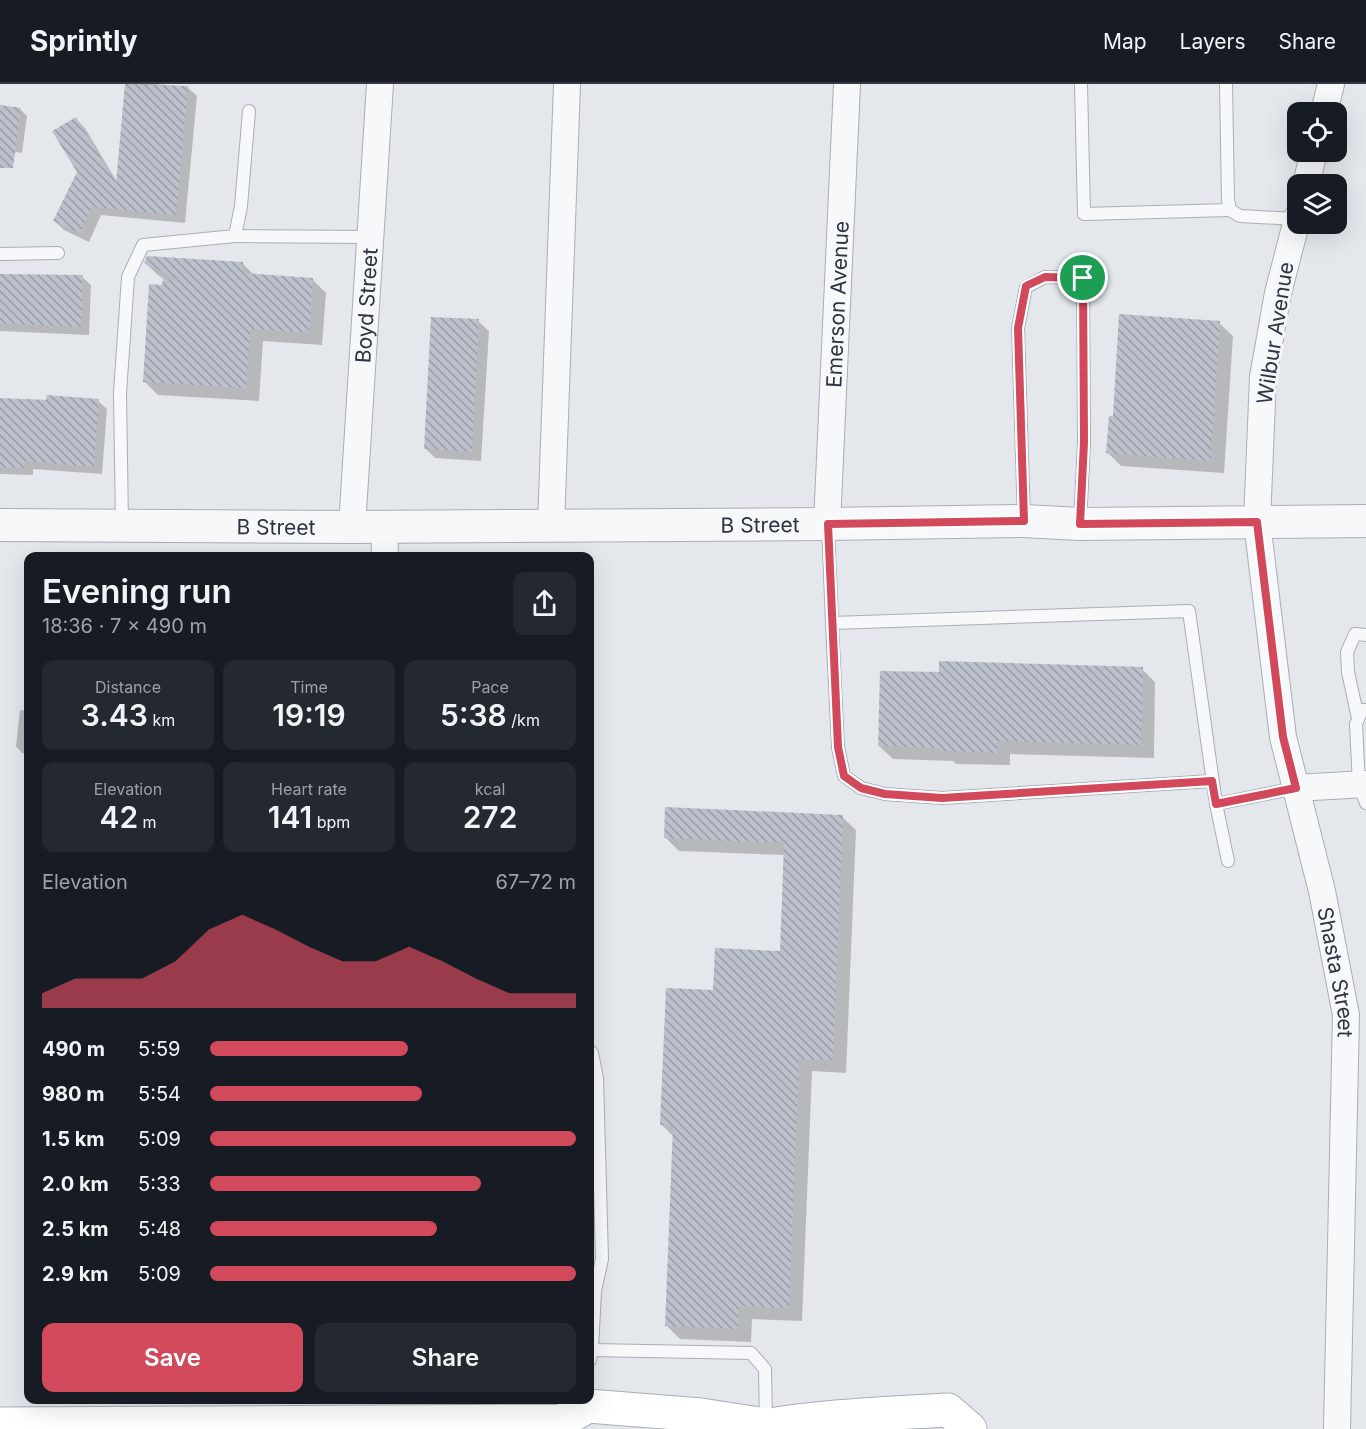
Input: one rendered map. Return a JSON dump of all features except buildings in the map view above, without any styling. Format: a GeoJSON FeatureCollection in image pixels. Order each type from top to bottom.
{"type":"FeatureCollection","features":[{"type":"Feature","properties":{"kind":"main road"},"geometry":{"type":"LineString","coordinates":[[0,1424],[385,1410],[568,1410],[588,1406],[701,1415],[757,1427],[948,1410],[970,1429]]}},
{"type":"Feature","properties":{"kind":"street","name":"Boyd Street"},"geometry":{"type":"LineString","coordinates":[[352,527],[380,84]]}},
{"type":"Feature","properties":{"kind":"street"},"geometry":{"type":"LineString","coordinates":[[551,526],[567,84]]}},
{"type":"Feature","properties":{"kind":"street","name":"Emerson Avenue"},"geometry":{"type":"LineString","coordinates":[[828,524],[847,84]]}},
{"type":"Feature","properties":{"kind":"street"},"geometry":{"type":"LineString","coordinates":[[1326,102],[1331,84]]}},
{"type":"Feature","properties":{"kind":"street","name":"Wilbur Avenue"},"geometry":{"type":"LineString","coordinates":[[1257,522],[1263,377],[1278,294],[1293,234]]}},
{"type":"Feature","properties":{"kind":"street","name":"B Street"},"geometry":{"type":"LineString","coordinates":[[0,525],[352,527],[384,541],[551,526],[1024,521],[1080,524],[1366,521]]}},
{"type":"Feature","properties":{"kind":"street","name":"Shasta Street"},"geometry":{"type":"LineString","coordinates":[[1257,522],[1283,737],[1356,1015],[1337,1429]]}},
{"type":"Feature","properties":{"kind":"street"},"geometry":{"type":"LineString","coordinates":[[1296,788],[1364,791]]}},
{"type":"Feature","properties":{"kind":"lane"},"geometry":{"type":"LineString","coordinates":[[1081,84],[1083,213],[1230,210],[1240,216],[1287,218]]}},
{"type":"Feature","properties":{"kind":"lane"},"geometry":{"type":"LineString","coordinates":[[1226,84],[1230,210]]}},
{"type":"Feature","properties":{"kind":"lane"},"geometry":{"type":"LineString","coordinates":[[235,236],[241,206],[249,111]]}},
{"type":"Feature","properties":{"kind":"lane"},"geometry":{"type":"LineString","coordinates":[[122,525],[120,393],[128,277],[143,245],[235,236],[371,237]]}},
{"type":"Feature","properties":{"kind":"lane"},"geometry":{"type":"LineString","coordinates":[[0,254],[58,253]]}},
{"type":"Feature","properties":{"kind":"lane"},"geometry":{"type":"LineString","coordinates":[[1024,521],[1018,328],[1026,286],[1045,277],[1083,278],[1084,442],[1080,524]]}},
{"type":"Feature","properties":{"kind":"lane"},"geometry":{"type":"LineString","coordinates":[[828,524],[838,747],[844,776],[861,788],[885,794],[942,798],[1212,781]]}},
{"type":"Feature","properties":{"kind":"lane"},"geometry":{"type":"LineString","coordinates":[[832,622],[1189,610],[1212,781],[1228,861]]}},
{"type":"Feature","properties":{"kind":"lane"},"geometry":{"type":"LineString","coordinates":[[1364,791],[1356,724],[1362,714],[1348,672],[1347,652],[1355,634],[1366,635]]}},
{"type":"Feature","properties":{"kind":"lane"},"geometry":{"type":"LineString","coordinates":[[1216,804],[1296,788]]}},
{"type":"Feature","properties":{"kind":"lane"},"geometry":{"type":"LineString","coordinates":[[594,1063],[597,1078],[602,1259],[594,1307]]}},
{"type":"Feature","properties":{"kind":"lane"},"geometry":{"type":"LineString","coordinates":[[594,1355],[752,1353],[765,1369],[757,1427]]}},
{"type":"Feature","properties":{"kind":"route"},"geometry":{"type":"LineString","coordinates":[[1045,277],[1083,278],[1084,442],[1080,524],[1257,522],[1283,737],[1296,788],[1216,804],[1212,781],[942,798],[885,794],[861,788],[844,776],[838,747],[828,524],[1024,521],[1018,328],[1026,286],[1045,277]]}}]}
